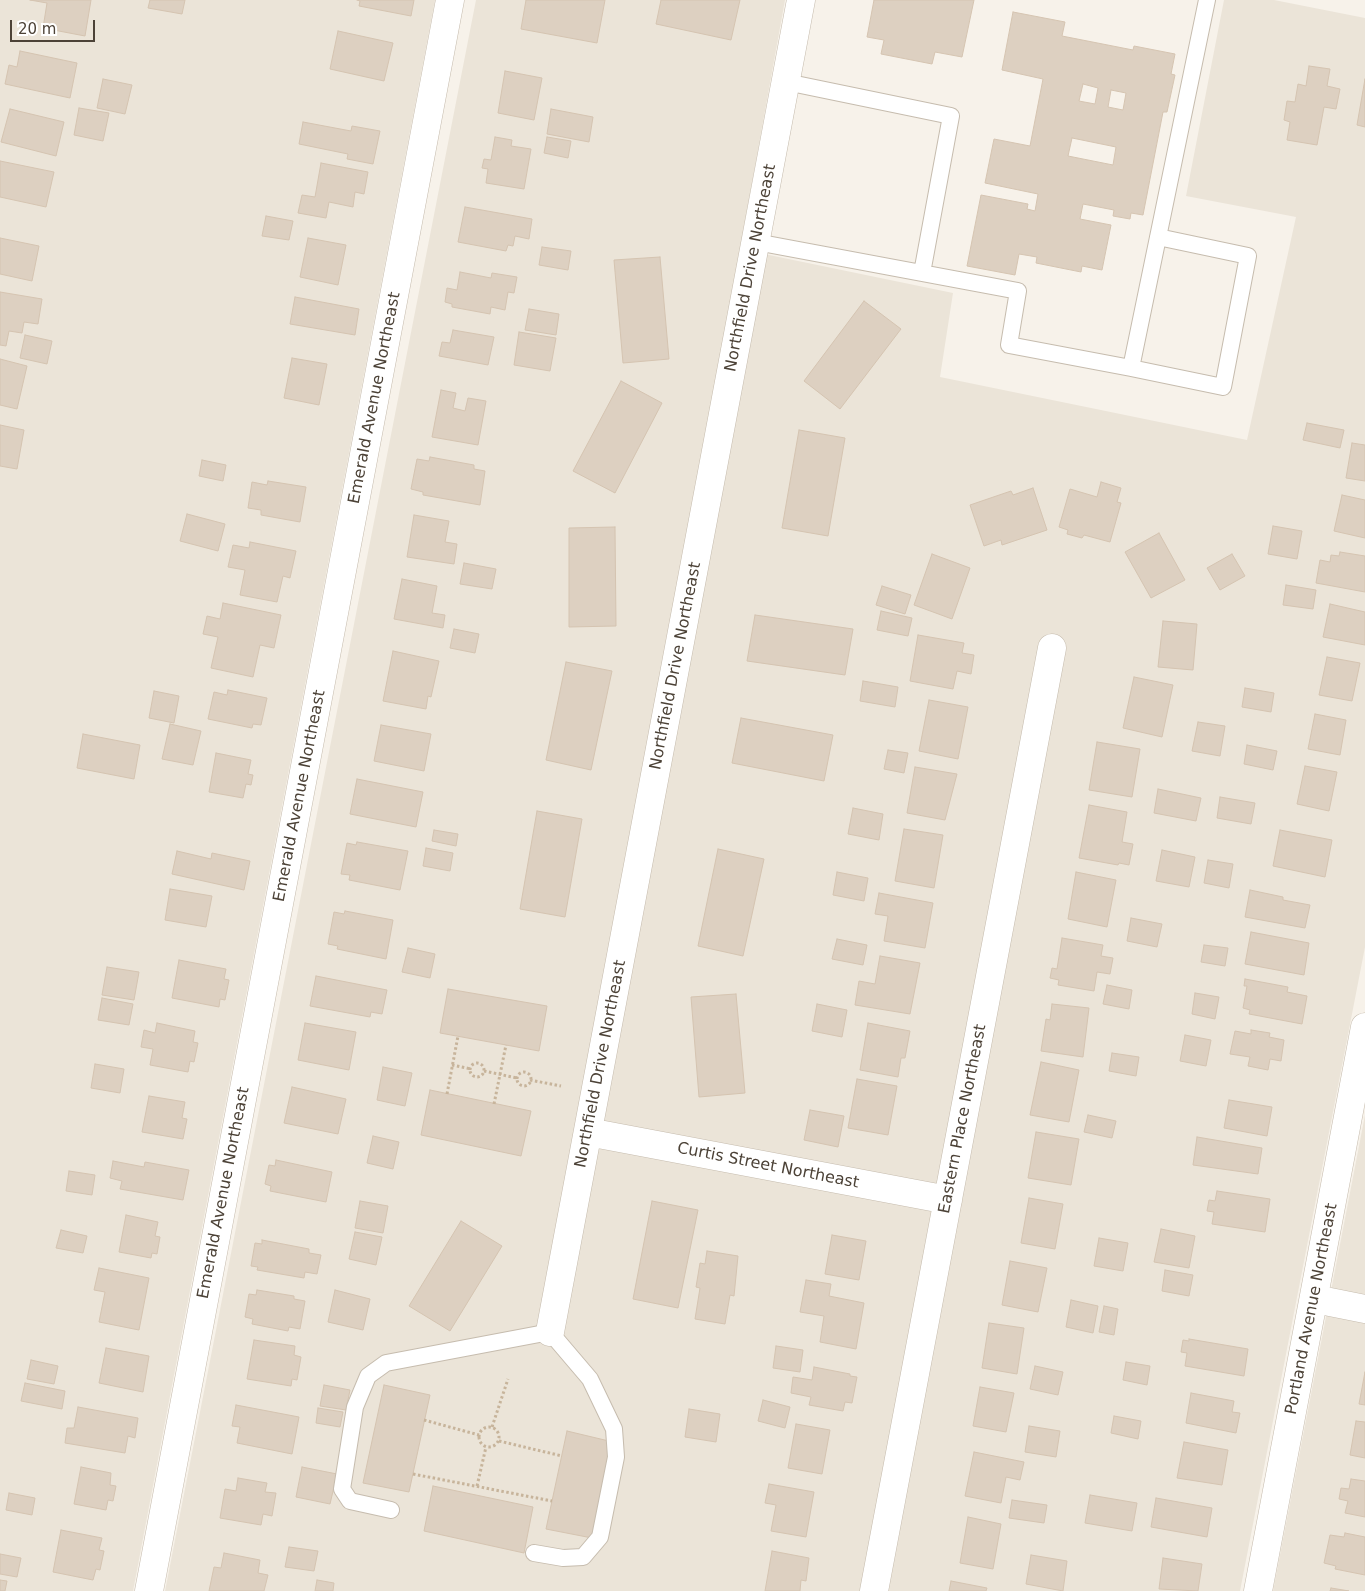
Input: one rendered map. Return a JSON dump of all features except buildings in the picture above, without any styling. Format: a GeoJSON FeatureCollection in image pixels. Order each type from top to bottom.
{"type":"FeatureCollection","features":[{"type":"Feature","properties":{"kind":"street","name":"Emerald Avenue Northeast"},"geometry":{"type":"LineString","coordinates":[[149,1591],[450,0]]}},
{"type":"Feature","properties":{"kind":"street","name":"Northfield Drive Northeast"},"geometry":{"type":"LineString","coordinates":[[550,1332],[801,0]]}},
{"type":"Feature","properties":{"kind":"street","name":"Eastern Place Northeast"},"geometry":{"type":"LineString","coordinates":[[874,1591],[1052,648]]}},
{"type":"Feature","properties":{"kind":"street","name":"Portland Avenue Northeast"},"geometry":{"type":"LineString","coordinates":[[1258,1591],[1315,1299],[1365,1026]]}},
{"type":"Feature","properties":{"kind":"street","name":"Curtis Street Northeast"},"geometry":{"type":"LineString","coordinates":[[588,1132],[948,1200]]}},
{"type":"Feature","properties":{"kind":"street"},"geometry":{"type":"LineString","coordinates":[[1315,1299],[1365,1308]]}},
{"type":"Feature","properties":{"kind":"lane"},"geometry":{"type":"LineString","coordinates":[[1131,368],[1207,0]]}},
{"type":"Feature","properties":{"kind":"lane"},"geometry":{"type":"LineString","coordinates":[[786,82],[951,116],[922,273]]}},
{"type":"Feature","properties":{"kind":"lane"},"geometry":{"type":"LineString","coordinates":[[756,242],[1018,291],[1009,344],[1223,387],[1248,256],[1158,237]]}},
{"type":"Feature","properties":{"kind":"lane"},"geometry":{"type":"LineString","coordinates":[[391,1510],[350,1501],[342,1489],[355,1407],[368,1376],[386,1363],[550,1332],[590,1380],[614,1429],[616,1457],[600,1537],[583,1557],[563,1558],[534,1553]]}},
{"type":"Feature","properties":{"kind":"path"},"geometry":{"type":"LineString","coordinates":[[447,1094],[458,1036]]}},
{"type":"Feature","properties":{"kind":"path"},"geometry":{"type":"LineString","coordinates":[[494,1104],[506,1045]]}},
{"type":"Feature","properties":{"kind":"path"},"geometry":{"type":"LineString","coordinates":[[471,1069],[477,1063],[483,1067],[484,1071]]}},
{"type":"Feature","properties":{"kind":"path"},"geometry":{"type":"LineString","coordinates":[[452,1065],[471,1069]]}},
{"type":"Feature","properties":{"kind":"path"},"geometry":{"type":"LineString","coordinates":[[471,1069],[472,1075],[476,1077],[484,1071],[517,1078]]}},
{"type":"Feature","properties":{"kind":"path"},"geometry":{"type":"LineString","coordinates":[[517,1078],[524,1072],[528,1074],[530,1080]]}},
{"type":"Feature","properties":{"kind":"path"},"geometry":{"type":"LineString","coordinates":[[517,1078],[517,1082],[522,1086],[528,1084],[530,1080]]}},
{"type":"Feature","properties":{"kind":"path"},"geometry":{"type":"LineString","coordinates":[[530,1080],[561,1086]]}},
{"type":"Feature","properties":{"kind":"path"},"geometry":{"type":"LineString","coordinates":[[492,1427],[508,1379]]}},
{"type":"Feature","properties":{"kind":"path"},"geometry":{"type":"LineString","coordinates":[[424,1420],[479,1435]]}},
{"type":"Feature","properties":{"kind":"path"},"geometry":{"type":"LineString","coordinates":[[492,1427],[498,1431],[499,1441],[495,1446],[486,1447],[480,1442],[479,1435],[482,1429],[492,1427]]}},
{"type":"Feature","properties":{"kind":"path"},"geometry":{"type":"LineString","coordinates":[[499,1441],[562,1456]]}},
{"type":"Feature","properties":{"kind":"path"},"geometry":{"type":"LineString","coordinates":[[477,1486],[486,1447]]}},
{"type":"Feature","properties":{"kind":"path"},"geometry":{"type":"LineString","coordinates":[[413,1474],[552,1501]]}},
{"type":"Feature","properties":{"kind":"shaded area"},"geometry":{"type":"Polygon","coordinates":[[[0,0],[435,0],[133,1591],[0,1591],[0,0]]]}},
{"type":"Feature","properties":{"kind":"shaded area"},"geometry":{"type":"Polygon","coordinates":[[[476,0],[785,0],[740,249],[953,293],[940,377],[1247,440],[1296,217],[1186,196],[1224,0],[1274,0],[1365,18],[1365,947],[1240,1591],[165,1591],[476,0]]]}},
{"type":"Feature","properties":{"kind":"shaded area"},"geometry":{"type":"Polygon","coordinates":[[[1365,1115],[1365,1591],[1273,1591],[1365,1115]]]}}]}
